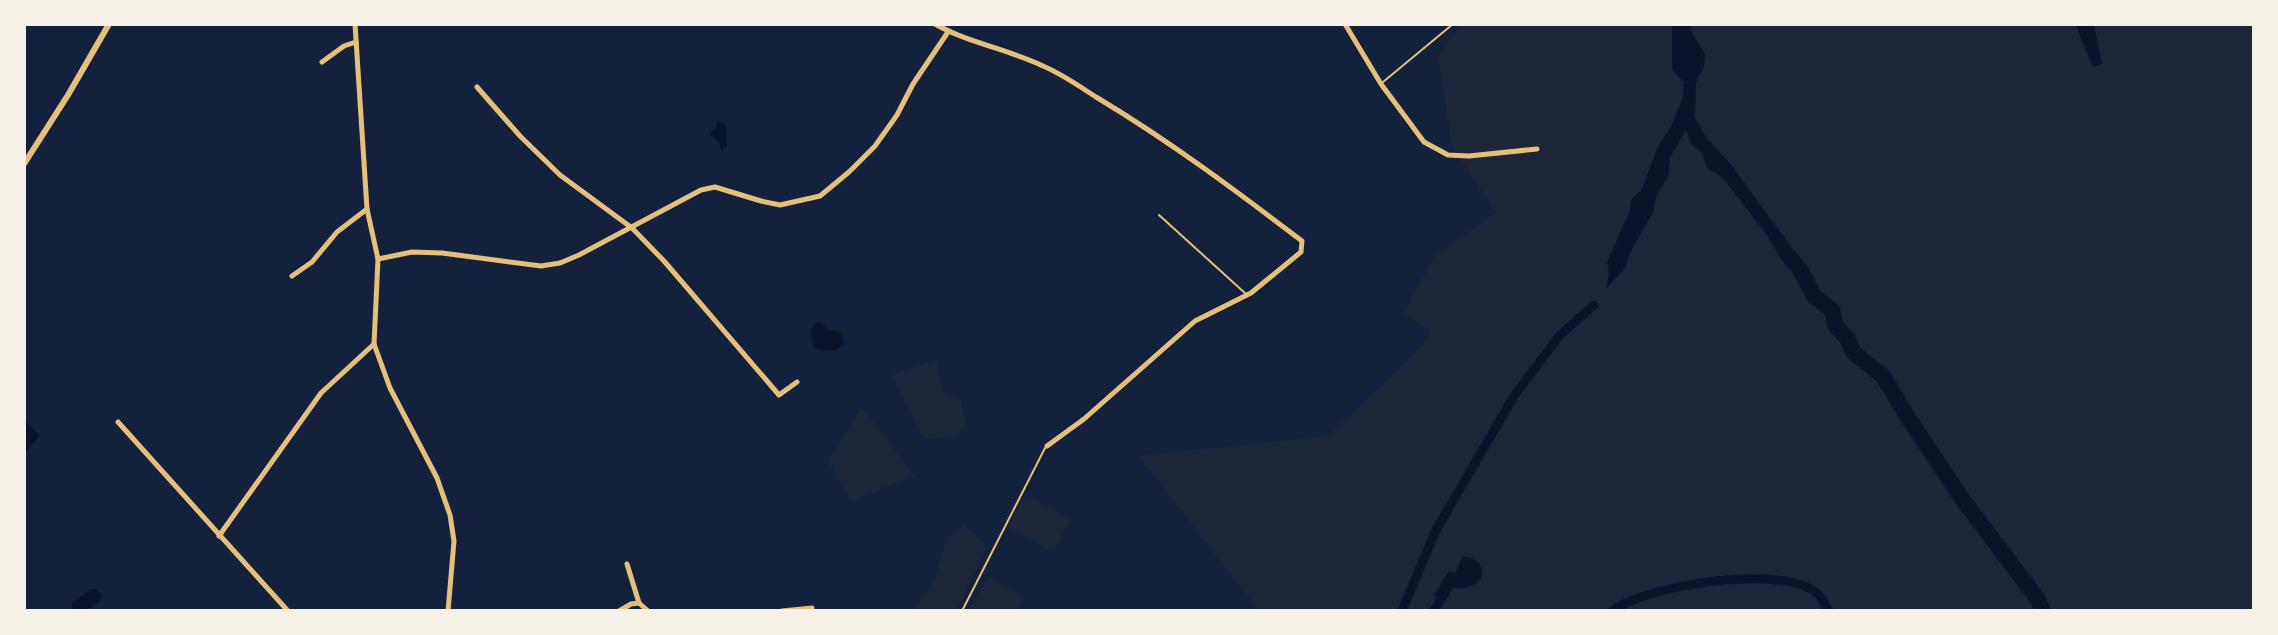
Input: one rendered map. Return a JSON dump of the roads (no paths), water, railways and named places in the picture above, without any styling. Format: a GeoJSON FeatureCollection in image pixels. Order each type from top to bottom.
{"type":"FeatureCollection","features":[{"type":"Feature","properties":{"kind":"street"},"geometry":{"type":"LineString","coordinates":[[24,164],[109,24]]}},
{"type":"Feature","properties":{"kind":"street"},"geometry":{"type":"LineString","coordinates":[[355,24],[367,209],[378,259],[374,344],[390,388],[437,478],[450,515],[454,541],[448,611]]}},
{"type":"Feature","properties":{"kind":"street"},"geometry":{"type":"LineString","coordinates":[[935,24],[948,32],[1045,66],[1136,120],[1302,241],[1301,252],[1247,295],[1195,321],[1084,419],[1047,446]]}},
{"type":"Feature","properties":{"kind":"street"},"geometry":{"type":"LineString","coordinates":[[1345,24],[1381,84],[1424,142],[1448,155],[1469,156],[1537,149]]}},
{"type":"Feature","properties":{"kind":"street"},"geometry":{"type":"LineString","coordinates":[[378,259],[412,252],[442,253],[541,266],[560,263],[579,255],[701,190],[715,187],[780,205],[820,196],[875,146],[948,32]]}},
{"type":"Feature","properties":{"kind":"street"},"geometry":{"type":"LineString","coordinates":[[322,62],[344,46],[356,42]]}},
{"type":"Feature","properties":{"kind":"street"},"geometry":{"type":"LineString","coordinates":[[477,87],[560,175],[632,228],[779,395],[797,382]]}},
{"type":"Feature","properties":{"kind":"street"},"geometry":{"type":"LineString","coordinates":[[292,276],[312,262],[337,232],[367,209]]}},
{"type":"Feature","properties":{"kind":"street"},"geometry":{"type":"LineString","coordinates":[[219,536],[321,393],[374,344]]}},
{"type":"Feature","properties":{"kind":"street"},"geometry":{"type":"LineString","coordinates":[[118,422],[288,611]]}},
{"type":"Feature","properties":{"kind":"street"},"geometry":{"type":"LineString","coordinates":[[627,564],[639,603],[648,611]]}},
{"type":"Feature","properties":{"kind":"street"},"geometry":{"type":"LineString","coordinates":[[619,611],[639,603]]}},
{"type":"Feature","properties":{"kind":"street"},"geometry":{"type":"LineString","coordinates":[[782,611],[812,608]]}},
{"type":"Feature","properties":{"kind":"lane"},"geometry":{"type":"LineString","coordinates":[[1381,84],[1453,24]]}},
{"type":"Feature","properties":{"kind":"lane"},"geometry":{"type":"LineString","coordinates":[[1159,215],[1247,295]]}},
{"type":"Feature","properties":{"kind":"lane"},"geometry":{"type":"LineString","coordinates":[[962,611],[1047,446]]}},
{"type":"Feature","properties":{"kind":"waterway"},"geometry":{"type":"LineString","coordinates":[[1788,255],[1801,271],[1814,296],[1832,310],[1836,326],[1847,338],[1854,353],[1883,376],[1963,500],[2037,598],[2043,611]]}},
{"type":"Feature","properties":{"kind":"waterway"},"geometry":{"type":"LineString","coordinates":[[1402,611],[1435,532],[1514,396],[1560,335],[1594,305]]}},
{"type":"Feature","properties":{"kind":"waterway"},"geometry":{"type":"LineString","coordinates":[[1612,611],[1654,593],[1716,581],[1748,579],[1802,585],[1819,595],[1829,611]]}},
{"type":"Feature","properties":{"kind":"waterway"},"geometry":{"type":"LineString","coordinates":[[1434,611],[1446,590]]}}]}
